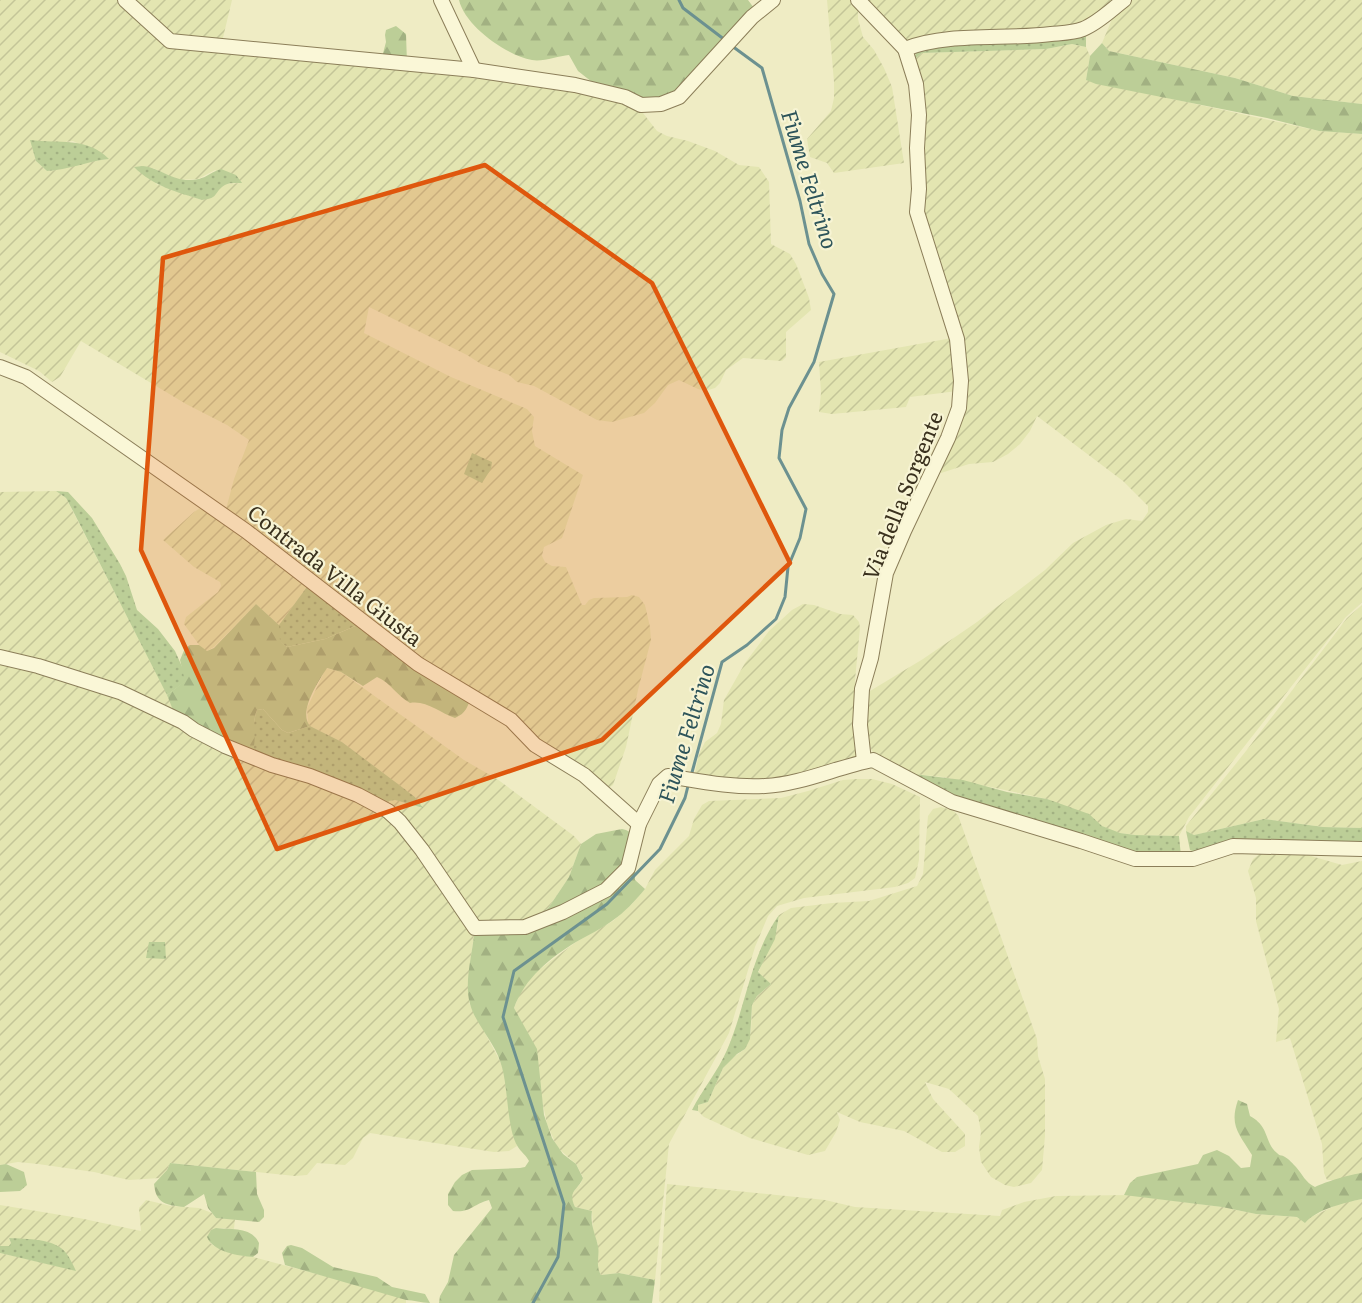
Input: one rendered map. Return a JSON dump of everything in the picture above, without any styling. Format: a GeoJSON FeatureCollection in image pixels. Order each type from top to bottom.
{"type":"FeatureCollection","features":[{"type":"Feature","properties":{"kind":"street"},"geometry":{"type":"LineString","coordinates":[[125,0],[170,41],[474,70],[574,86],[625,97],[641,105],[661,104],[680,97],[752,17],[773,0]]}},
{"type":"Feature","properties":{"kind":"street"},"geometry":{"type":"LineString","coordinates":[[441,0],[474,70]]}},
{"type":"Feature","properties":{"kind":"street"},"geometry":{"type":"LineString","coordinates":[[858,0],[905,49],[941,40],[1036,36],[1079,31],[1093,25],[1124,0]]}},
{"type":"Feature","properties":{"kind":"street","name":"Via della Sorgente"},"geometry":{"type":"LineString","coordinates":[[864,761],[860,725],[862,690],[871,658],[886,573],[948,438],[959,408],[957,339],[917,212],[919,189],[916,147],[919,115],[916,84],[905,49]]}},
{"type":"Feature","properties":{"kind":"street","name":"Contrada Villa Giusta"},"geometry":{"type":"LineString","coordinates":[[0,367],[26,377],[246,531],[418,664],[511,720],[536,745],[584,775],[639,824]]}},
{"type":"Feature","properties":{"kind":"street"},"geometry":{"type":"LineString","coordinates":[[0,657],[120,692],[183,722],[225,746],[358,795],[388,811],[400,822],[422,850],[475,928],[525,927],[563,912],[606,890],[628,868],[639,824],[658,784],[668,776],[700,782],[765,786],[794,782],[873,760],[952,802],[1135,859],[1193,859],[1233,846],[1362,849]]}},
{"type":"Feature","properties":{"kind":"highlighted area"},"geometry":{"type":"Polygon","coordinates":[[[485,165],[652,283],[790,563],[602,740],[277,849],[141,550],[163,258],[485,165]]]}},
{"type":"Feature","properties":{"kind":"green space"},"geometry":{"type":"Polygon","coordinates":[[[0,0],[120,0],[164,39],[307,59],[561,88],[633,106],[643,113],[657,131],[667,136],[715,151],[739,165],[759,167],[769,182],[771,244],[790,254],[809,298],[811,310],[786,332],[786,357],[782,361],[743,358],[726,370],[715,388],[705,391],[679,380],[668,385],[655,403],[644,413],[612,422],[597,420],[534,386],[517,382],[509,375],[481,364],[369,307],[364,333],[451,377],[527,409],[534,417],[532,431],[535,446],[583,475],[562,538],[544,547],[542,556],[545,562],[552,566],[566,567],[582,605],[594,598],[632,595],[639,597],[645,605],[651,640],[626,747],[613,785],[607,789],[443,677],[225,513],[234,479],[249,440],[81,341],[60,377],[52,382],[39,371],[0,352],[0,0]],[[31,141],[36,161],[47,171],[108,159],[73,141],[58,143],[31,141]],[[153,168],[156,184],[202,200],[224,184],[241,183],[215,170],[198,179],[177,180],[153,168]]]}},
{"type":"Feature","properties":{"kind":"green space"},"geometry":{"type":"Polygon","coordinates":[[[131,0],[232,0],[221,46],[173,36],[131,0]]]}},
{"type":"Feature","properties":{"kind":"green space"},"geometry":{"type":"Polygon","coordinates":[[[459,0],[748,0],[757,12],[673,97],[637,100],[592,82],[578,71],[569,55],[546,60],[532,60],[499,46],[469,20],[459,0]]]}},
{"type":"Feature","properties":{"kind":"green space"},"geometry":{"type":"Polygon","coordinates":[[[827,0],[854,0],[863,37],[874,50],[892,87],[904,163],[834,173],[827,163],[810,157],[807,139],[831,111],[834,98],[827,0]]]}},
{"type":"Feature","properties":{"kind":"green space"},"geometry":{"type":"Polygon","coordinates":[[[861,0],[1121,0],[1074,30],[903,44],[861,0]]]}},
{"type":"Feature","properties":{"kind":"green space"},"geometry":{"type":"Polygon","coordinates":[[[1131,0],[1362,0],[1362,104],[1293,96],[1235,78],[1109,51],[1102,43],[1115,12],[1131,0]]]}},
{"type":"Feature","properties":{"kind":"green space"},"geometry":{"type":"Polygon","coordinates":[[[396,26],[406,34],[407,63],[381,61],[386,42],[386,30],[396,26]]]}},
{"type":"Feature","properties":{"kind":"green space"},"geometry":{"type":"Polygon","coordinates":[[[1086,36],[1086,47],[1072,44],[1046,49],[922,53],[916,58],[915,66],[916,53],[925,46],[1086,36]]]}},
{"type":"Feature","properties":{"kind":"green space"},"geometry":{"type":"Polygon","coordinates":[[[1102,43],[1109,51],[1235,78],[1293,96],[1362,104],[1362,134],[1319,131],[1267,118],[1096,84],[1086,80],[1090,56],[1102,43]]]}},
{"type":"Feature","properties":{"kind":"green space"},"geometry":{"type":"Polygon","coordinates":[[[1072,44],[1086,47],[1090,56],[1086,80],[1319,131],[1362,134],[1362,602],[1345,618],[1189,817],[1179,836],[1120,833],[1047,799],[943,777],[914,774],[888,765],[872,751],[865,733],[864,705],[870,691],[923,659],[977,622],[1045,570],[1073,543],[1106,525],[1126,519],[1142,521],[1148,512],[1148,506],[1123,481],[1037,416],[1030,431],[1020,444],[993,462],[969,464],[941,473],[936,468],[960,418],[967,391],[967,376],[921,204],[916,58],[922,53],[1046,49],[1072,44]]]}},
{"type":"Feature","properties":{"kind":"green space"},"geometry":{"type":"Polygon","coordinates":[[[30,140],[82,144],[109,159],[47,171],[36,161],[30,140]]]}},
{"type":"Feature","properties":{"kind":"green space"},"geometry":{"type":"Polygon","coordinates":[[[143,166],[183,180],[202,178],[221,169],[236,175],[242,183],[226,184],[213,197],[202,200],[157,184],[134,167],[143,166]]]}},
{"type":"Feature","properties":{"kind":"green space"},"geometry":{"type":"Polygon","coordinates":[[[952,338],[957,391],[910,397],[906,407],[832,414],[819,412],[821,393],[819,362],[952,338]]]}},
{"type":"Feature","properties":{"kind":"green space"},"geometry":{"type":"Polygon","coordinates":[[[472,453],[492,462],[491,469],[482,483],[464,474],[472,453]]]}},
{"type":"Feature","properties":{"kind":"green space"},"geometry":{"type":"Polygon","coordinates":[[[56,491],[66,498],[174,708],[175,715],[0,655],[0,492],[56,491]]]}},
{"type":"Feature","properties":{"kind":"green space"},"geometry":{"type":"Polygon","coordinates":[[[56,491],[68,492],[92,518],[126,576],[137,610],[158,629],[175,651],[186,681],[167,695],[66,498],[56,491]]]}},
{"type":"Feature","properties":{"kind":"green space"},"geometry":{"type":"Polygon","coordinates":[[[205,505],[309,584],[279,625],[256,604],[214,647],[207,651],[202,649],[184,624],[186,617],[218,592],[220,582],[194,567],[163,540],[205,505]]]}},
{"type":"Feature","properties":{"kind":"green space"},"geometry":{"type":"Polygon","coordinates":[[[309,584],[360,624],[325,639],[287,647],[279,641],[279,625],[309,584]]]}},
{"type":"Feature","properties":{"kind":"green space"},"geometry":{"type":"Polygon","coordinates":[[[256,604],[279,625],[280,641],[287,647],[325,639],[360,624],[471,697],[467,707],[455,718],[422,703],[410,703],[377,677],[363,686],[341,672],[327,668],[308,705],[306,713],[310,726],[288,733],[282,730],[263,709],[257,710],[252,752],[175,715],[167,695],[185,681],[180,660],[185,648],[190,645],[199,645],[207,651],[214,648],[256,604]]]}},
{"type":"Feature","properties":{"kind":"green space"},"geometry":{"type":"Polygon","coordinates":[[[803,604],[814,605],[840,614],[853,615],[859,622],[855,680],[860,757],[767,783],[694,777],[699,754],[705,742],[717,733],[721,724],[724,700],[745,663],[769,631],[792,610],[803,604]]]}},
{"type":"Feature","properties":{"kind":"green space"},"geometry":{"type":"Polygon","coordinates":[[[1362,605],[1362,828],[1323,827],[1264,819],[1194,835],[1186,831],[1186,826],[1347,618],[1362,605]]]}},
{"type":"Feature","properties":{"kind":"green space"},"geometry":{"type":"Polygon","coordinates":[[[0,659],[96,687],[316,781],[396,822],[465,917],[474,935],[469,972],[469,1003],[500,1061],[506,1078],[512,1128],[517,1146],[509,1151],[494,1152],[370,1133],[363,1138],[353,1158],[345,1165],[317,1163],[307,1175],[295,1176],[170,1163],[160,1178],[129,1180],[94,1172],[38,1164],[18,1162],[0,1165],[0,659]]]}},
{"type":"Feature","properties":{"kind":"green space"},"geometry":{"type":"Polygon","coordinates":[[[326,668],[341,672],[464,760],[497,779],[574,836],[581,844],[569,877],[549,907],[534,922],[482,926],[387,805],[389,801],[395,800],[422,808],[415,797],[342,742],[308,725],[307,708],[326,668]]]}},
{"type":"Feature","properties":{"kind":"green space"},"geometry":{"type":"Polygon","coordinates":[[[263,709],[282,730],[288,733],[310,726],[342,742],[415,797],[423,808],[395,800],[389,801],[387,805],[252,752],[255,715],[257,710],[263,709]]]}},
{"type":"Feature","properties":{"kind":"green space"},"geometry":{"type":"Polygon","coordinates":[[[888,765],[914,774],[963,780],[1007,792],[1047,799],[1089,814],[1102,826],[1120,833],[1179,836],[1181,856],[1151,858],[994,814],[888,765]]]}},
{"type":"Feature","properties":{"kind":"green space"},"geometry":{"type":"Polygon","coordinates":[[[872,779],[892,784],[920,797],[919,860],[915,878],[895,887],[804,898],[777,906],[768,916],[755,947],[729,1033],[669,1144],[655,1280],[619,1273],[601,1275],[598,1269],[598,1245],[593,1231],[592,1211],[575,1207],[571,1199],[572,1193],[583,1177],[576,1164],[557,1147],[547,1124],[541,1095],[514,1008],[520,993],[536,972],[576,942],[613,921],[632,904],[645,889],[655,870],[689,836],[694,819],[702,805],[709,801],[781,798],[843,780],[872,779]]]}},
{"type":"Feature","properties":{"kind":"green space"},"geometry":{"type":"Polygon","coordinates":[[[941,807],[952,810],[958,815],[1037,1039],[1038,1056],[1045,1079],[1045,1136],[1042,1170],[1031,1183],[1014,1187],[991,1177],[981,1162],[979,1147],[981,1132],[978,1116],[949,1089],[925,1082],[933,1099],[965,1134],[965,1146],[955,1152],[942,1152],[904,1131],[860,1122],[837,1112],[840,1120],[825,1151],[808,1155],[750,1138],[704,1117],[698,1111],[698,1105],[708,1102],[723,1068],[745,1049],[751,1032],[752,1005],[757,996],[771,984],[758,973],[777,930],[779,915],[791,908],[869,901],[917,886],[923,874],[928,816],[933,809],[941,807]]]}},
{"type":"Feature","properties":{"kind":"green space"},"geometry":{"type":"Polygon","coordinates":[[[1264,819],[1323,827],[1362,828],[1362,845],[1197,853],[1190,850],[1186,831],[1194,835],[1264,819]]]}},
{"type":"Feature","properties":{"kind":"green space"},"geometry":{"type":"Polygon","coordinates":[[[622,829],[633,836],[636,843],[635,880],[645,889],[617,918],[566,948],[539,970],[525,987],[514,1008],[537,1049],[544,1115],[552,1138],[563,1154],[576,1164],[583,1178],[572,1197],[575,1207],[592,1211],[599,1271],[601,1275],[619,1273],[655,1280],[652,1303],[439,1303],[440,1296],[448,1282],[454,1255],[492,1208],[489,1200],[468,1209],[453,1211],[448,1205],[448,1194],[455,1182],[472,1170],[520,1168],[525,1167],[529,1161],[519,1149],[511,1129],[500,1061],[476,1019],[468,996],[474,935],[477,930],[534,922],[549,907],[569,877],[581,844],[596,834],[622,829]]]}},
{"type":"Feature","properties":{"kind":"green space"},"geometry":{"type":"Polygon","coordinates":[[[1261,853],[1304,854],[1342,865],[1362,861],[1362,1173],[1337,1180],[1327,1180],[1324,1173],[1322,1144],[1290,1038],[1276,1042],[1279,1009],[1256,921],[1256,898],[1248,871],[1253,859],[1261,853]]]}},
{"type":"Feature","properties":{"kind":"green space"},"geometry":{"type":"Polygon","coordinates":[[[779,915],[775,939],[758,972],[771,984],[757,996],[752,1005],[750,1039],[745,1049],[723,1068],[708,1102],[698,1105],[698,1111],[692,1110],[727,1050],[755,963],[779,915]]]}},
{"type":"Feature","properties":{"kind":"green space"},"geometry":{"type":"Polygon","coordinates":[[[149,942],[165,942],[166,959],[146,958],[149,942]]]}},
{"type":"Feature","properties":{"kind":"green space"},"geometry":{"type":"Polygon","coordinates":[[[1238,1100],[1247,1104],[1250,1116],[1261,1125],[1273,1149],[1289,1160],[1309,1183],[1315,1187],[1338,1178],[1362,1173],[1362,1199],[1324,1210],[1305,1223],[1297,1217],[1256,1214],[1222,1207],[1124,1195],[1130,1183],[1137,1177],[1198,1164],[1203,1155],[1217,1150],[1229,1156],[1241,1168],[1250,1167],[1252,1155],[1239,1135],[1235,1123],[1235,1109],[1238,1100]]]}},
{"type":"Feature","properties":{"kind":"green space"},"geometry":{"type":"Polygon","coordinates":[[[170,1163],[256,1172],[257,1194],[264,1210],[264,1217],[259,1222],[216,1218],[208,1208],[204,1194],[184,1207],[163,1202],[157,1196],[154,1184],[167,1170],[170,1163]]]}},
{"type":"Feature","properties":{"kind":"green space"},"geometry":{"type":"Polygon","coordinates":[[[6,1164],[24,1172],[27,1185],[20,1191],[0,1192],[0,1165],[6,1164]]]}},
{"type":"Feature","properties":{"kind":"green space"},"geometry":{"type":"Polygon","coordinates":[[[667,1184],[825,1200],[855,1207],[1000,1216],[1002,1210],[1024,1202],[1056,1196],[1130,1195],[1222,1207],[1256,1214],[1309,1218],[1341,1203],[1362,1199],[1362,1303],[661,1303],[659,1301],[667,1184]]]}},
{"type":"Feature","properties":{"kind":"green space"},"geometry":{"type":"Polygon","coordinates":[[[146,1200],[171,1206],[199,1208],[212,1213],[216,1218],[235,1219],[234,1229],[216,1228],[210,1243],[214,1246],[240,1255],[388,1293],[406,1300],[406,1303],[0,1303],[0,1253],[75,1270],[9,1238],[10,1246],[0,1246],[0,1205],[141,1231],[139,1208],[146,1200]]]}},
{"type":"Feature","properties":{"kind":"green space"},"geometry":{"type":"Polygon","coordinates":[[[216,1228],[246,1231],[259,1243],[258,1253],[253,1257],[220,1250],[207,1237],[211,1230],[216,1228]]]}},
{"type":"Feature","properties":{"kind":"green space"},"geometry":{"type":"Polygon","coordinates":[[[9,1238],[40,1240],[55,1244],[66,1253],[76,1271],[0,1253],[0,1246],[9,1246],[11,1243],[9,1238]]]}},
{"type":"Feature","properties":{"kind":"green space"},"geometry":{"type":"Polygon","coordinates":[[[287,1246],[302,1248],[333,1267],[377,1277],[392,1287],[425,1294],[430,1303],[406,1300],[285,1265],[282,1253],[287,1246]]]}},
{"type":"Feature","properties":{"kind":"waterway","name":"Fiume Feltrino"},"geometry":{"type":"LineString","coordinates":[[679,0],[683,8],[725,40]]}},
{"type":"Feature","properties":{"kind":"waterway","name":"Fiume Feltrino"},"geometry":{"type":"LineString","coordinates":[[691,776],[722,662],[747,645],[776,619],[785,597],[788,567],[800,538],[806,509],[779,458],[782,430],[789,408],[814,362],[834,294],[809,244],[800,201],[762,68],[732,46]]}},
{"type":"Feature","properties":{"kind":"waterway","name":"Fiume Feltrino"},"geometry":{"type":"LineString","coordinates":[[533,1303],[558,1257],[564,1204],[503,1017],[514,971],[607,904],[660,849],[685,798],[689,782]]}}]}
